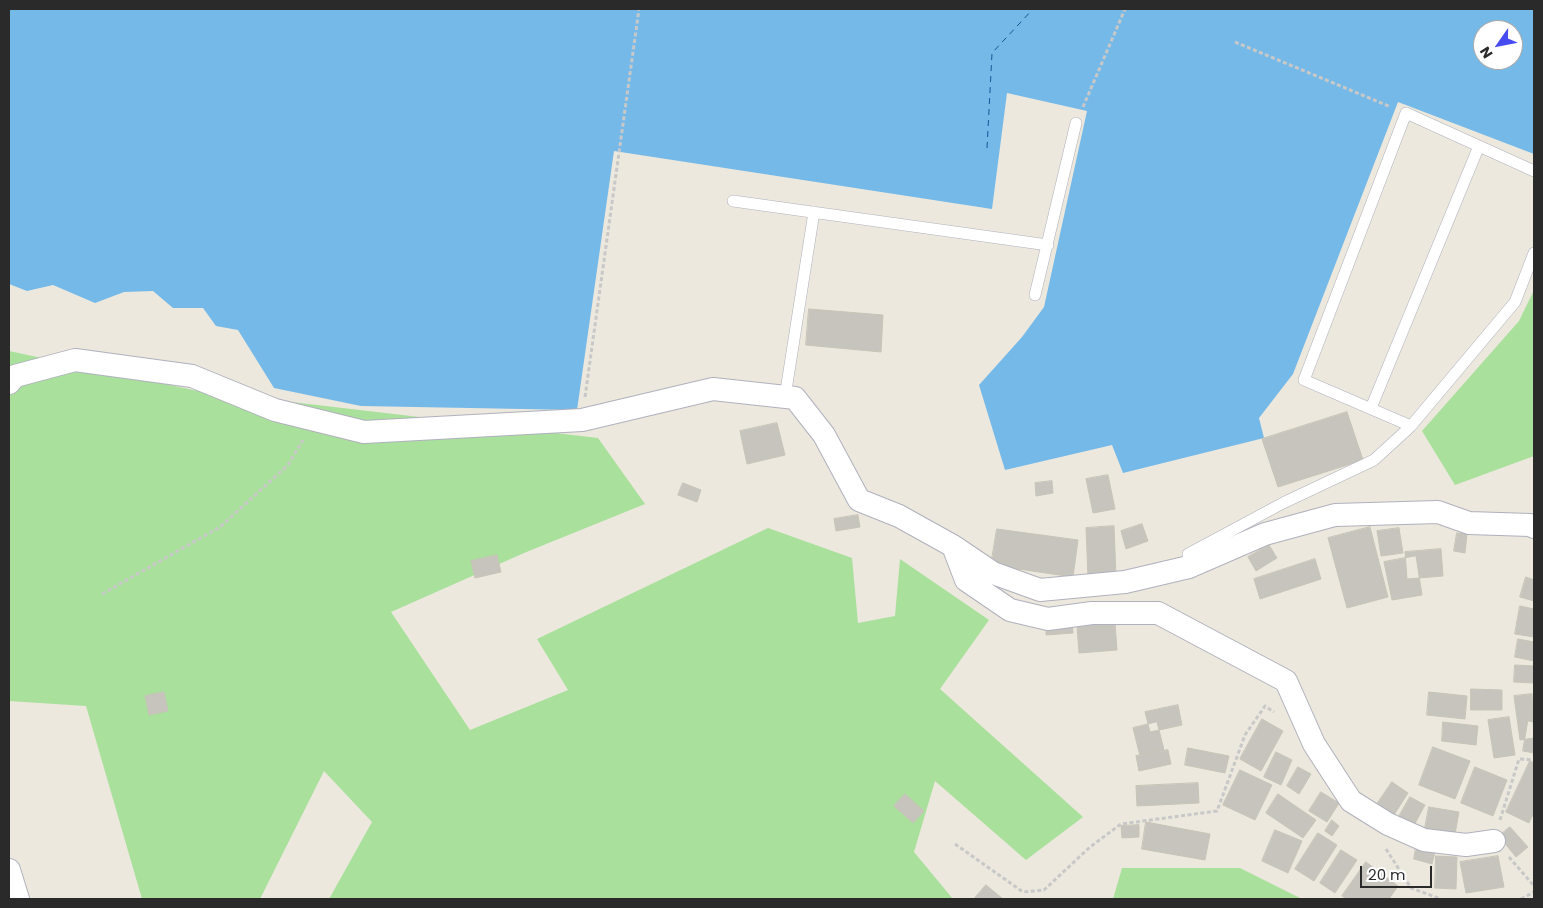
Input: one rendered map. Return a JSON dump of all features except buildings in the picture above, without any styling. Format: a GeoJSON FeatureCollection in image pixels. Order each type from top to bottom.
{"type":"FeatureCollection","features":[{"type":"Feature","properties":{"kind":"street"},"geometry":{"type":"LineString","coordinates":[[9,383],[15,376],[75,360],[192,376],[275,410],[364,432],[582,420],[713,389],[796,398],[824,435],[859,500],[899,516],[952,546],[993,573],[1040,590],[1125,582],[1189,567],[1265,534],[1335,515],[1438,512],[1469,523],[1530,525],[1534,527]]}},
{"type":"Feature","properties":{"kind":"street"},"geometry":{"type":"LineString","coordinates":[[952,546],[966,580],[1010,610],[1048,619],[1092,613],[1158,613],[1286,681],[1314,744],[1351,801],[1388,824],[1424,840],[1466,844],[1494,841]]}},
{"type":"Feature","properties":{"kind":"street"},"geometry":{"type":"LineString","coordinates":[[9,870],[18,899]]}},
{"type":"Feature","properties":{"kind":"lane"},"geometry":{"type":"LineString","coordinates":[[1411,426],[1304,380],[1406,113],[1534,170]]}},
{"type":"Feature","properties":{"kind":"lane"},"geometry":{"type":"LineString","coordinates":[[1035,294],[1076,124]]}},
{"type":"Feature","properties":{"kind":"lane"},"geometry":{"type":"LineString","coordinates":[[1371,408],[1479,146]]}},
{"type":"Feature","properties":{"kind":"lane"},"geometry":{"type":"LineString","coordinates":[[733,201],[1048,245]]}},
{"type":"Feature","properties":{"kind":"lane"},"geometry":{"type":"LineString","coordinates":[[785,397],[814,212]]}},
{"type":"Feature","properties":{"kind":"lane"},"geometry":{"type":"LineString","coordinates":[[1189,567],[1188,554],[1283,503],[1374,460],[1411,426],[1516,302],[1534,253]]}},
{"type":"Feature","properties":{"kind":"path"},"geometry":{"type":"LineString","coordinates":[[582,420],[639,9]]}},
{"type":"Feature","properties":{"kind":"path"},"geometry":{"type":"LineString","coordinates":[[1076,124],[1125,9]]}},
{"type":"Feature","properties":{"kind":"path"},"geometry":{"type":"LineString","coordinates":[[1235,42],[1406,113]]}},
{"type":"Feature","properties":{"kind":"path"},"geometry":{"type":"LineString","coordinates":[[102,594],[220,527],[288,465],[314,420]]}},
{"type":"Feature","properties":{"kind":"path"},"geometry":{"type":"LineString","coordinates":[[955,844],[1022,892],[1044,890],[1090,847],[1121,824],[1217,811],[1245,735],[1265,706],[1280,716]]}},
{"type":"Feature","properties":{"kind":"path"},"geometry":{"type":"LineString","coordinates":[[1534,760],[1519,759],[1494,841],[1534,886]]}},
{"type":"Feature","properties":{"kind":"path"},"geometry":{"type":"LineString","coordinates":[[1385,847],[1411,888],[1441,899]]}},
{"type":"Feature","properties":{"kind":"path"},"geometry":{"type":"LineString","coordinates":[[1521,899],[1534,892]]}},
{"type":"Feature","properties":{"kind":"green space"},"geometry":{"type":"Polygon","coordinates":[[[1534,290],[1534,456],[1455,485],[1422,431],[1519,321],[1534,290]]]}},
{"type":"Feature","properties":{"kind":"green space"},"geometry":{"type":"Polygon","coordinates":[[[9,351],[198,391],[598,438],[645,504],[524,553],[391,612],[470,730],[568,690],[537,639],[768,528],[852,558],[858,623],[895,616],[900,559],[989,620],[940,689],[1083,817],[1026,860],[935,781],[914,852],[953,899],[329,899],[372,822],[324,771],[260,899],[142,899],[86,706],[9,701],[9,351]]]}},
{"type":"Feature","properties":{"kind":"green space"},"geometry":{"type":"Polygon","coordinates":[[[1122,868],[1240,868],[1302,899],[1113,899],[1122,868]]]}},
{"type":"Feature","properties":{"kind":"water"},"geometry":{"type":"Polygon","coordinates":[[[9,9],[1534,9],[1534,154],[1398,102],[1293,374],[1259,418],[1264,438],[1123,473],[1112,445],[1005,470],[979,385],[1022,337],[1044,307],[1087,111],[1007,93],[992,209],[614,151],[577,410],[361,406],[274,388],[238,330],[216,326],[203,308],[173,308],[153,291],[124,292],[95,303],[53,285],[27,291],[9,284],[9,9]]]}},
{"type":"Feature","properties":{"kind":"ferry route"},"geometry":{"type":"LineString","coordinates":[[987,148],[992,53],[1033,9]]}}]}
